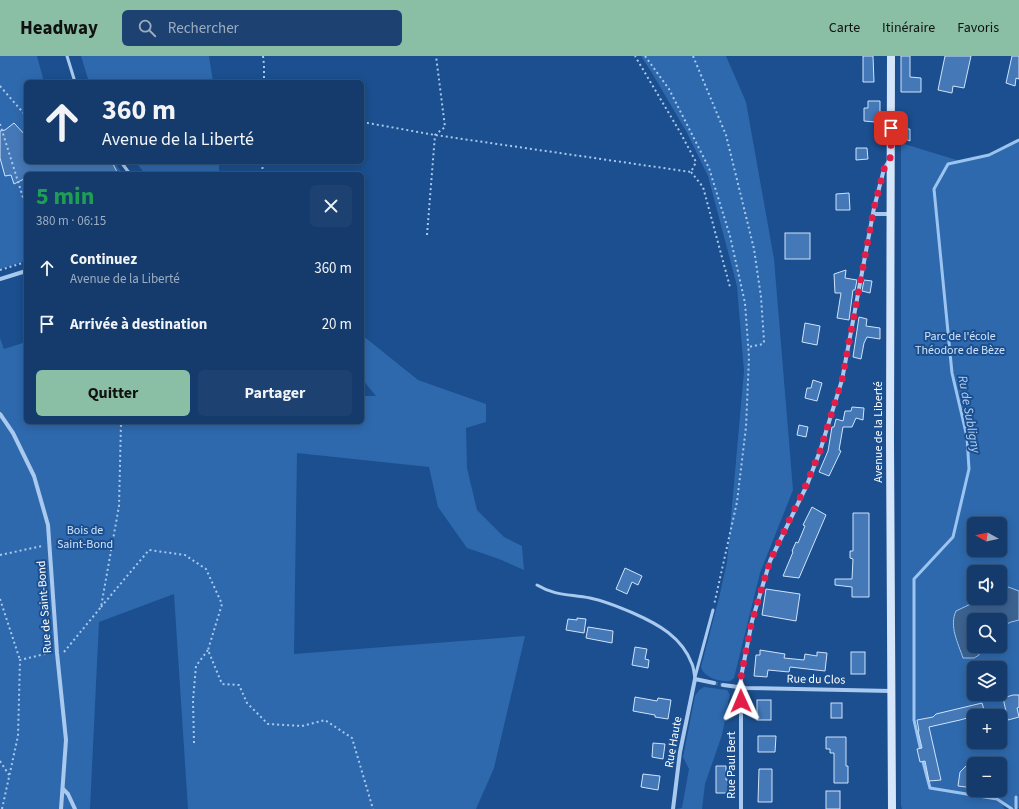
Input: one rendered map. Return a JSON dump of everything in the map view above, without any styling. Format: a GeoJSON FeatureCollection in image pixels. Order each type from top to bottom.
{"type":"FeatureCollection","features":[{"type":"Feature","properties":{"kind":"main road","name":"Avenue de la Liberté"},"geometry":{"type":"LineString","coordinates":[[891,56],[890,456],[892,809]]}},
{"type":"Feature","properties":{"kind":"street","name":"Rue Paul Bert"},"geometry":{"type":"LineString","coordinates":[[741,809],[741,677],[752,621],[770,561],[806,485],[820,451],[842,380],[873,214],[884,169],[891,156]]}},
{"type":"Feature","properties":{"kind":"street"},"geometry":{"type":"LineString","coordinates":[[873,214],[891,214]]}},
{"type":"Feature","properties":{"kind":"street"},"geometry":{"type":"LineString","coordinates":[[0,279],[24,272]]}},
{"type":"Feature","properties":{"kind":"street","name":"Rue de Saint-Bond"},"geometry":{"type":"LineString","coordinates":[[0,414],[14,433],[34,476],[48,525],[57,653],[66,740],[61,809]]}},
{"type":"Feature","properties":{"kind":"street"},"geometry":{"type":"LineString","coordinates":[[695,679],[714,683]]}},
{"type":"Feature","properties":{"kind":"street","name":"Rue Haute"},"geometry":{"type":"LineString","coordinates":[[673,809],[680,752],[695,679]]}},
{"type":"Feature","properties":{"kind":"street"},"geometry":{"type":"LineString","coordinates":[[723,685],[741,688]]}},
{"type":"Feature","properties":{"kind":"street","name":"Rue du Clos"},"geometry":{"type":"LineString","coordinates":[[741,688],[892,691]]}},
{"type":"Feature","properties":{"kind":"street"},"geometry":{"type":"LineString","coordinates":[[63,789],[68,794],[75,809]]}},
{"type":"Feature","properties":{"kind":"lane"},"geometry":{"type":"LineString","coordinates":[[67,56],[74,80]]}},
{"type":"Feature","properties":{"kind":"lane"},"geometry":{"type":"LineString","coordinates":[[537,585],[549,592],[591,598],[615,605],[654,622],[667,631],[683,648],[692,664],[695,679]]}},
{"type":"Feature","properties":{"kind":"lane"},"geometry":{"type":"LineString","coordinates":[[695,679],[713,610]]}},
{"type":"Feature","properties":{"kind":"path"},"geometry":{"type":"LineString","coordinates":[[262,56],[264,65],[264,80]]}},
{"type":"Feature","properties":{"kind":"path"},"geometry":{"type":"LineString","coordinates":[[427,235],[435,135],[445,127],[436,56]]}},
{"type":"Feature","properties":{"kind":"path"},"geometry":{"type":"LineString","coordinates":[[635,56],[696,162],[691,172]]}},
{"type":"Feature","properties":{"kind":"path"},"geometry":{"type":"LineString","coordinates":[[645,56],[669,90],[709,168],[730,236],[745,303],[749,347],[746,427],[737,502],[713,610]]}},
{"type":"Feature","properties":{"kind":"path"},"geometry":{"type":"LineString","coordinates":[[693,56],[726,135],[754,249],[761,297],[764,341],[763,344],[749,347]]}},
{"type":"Feature","properties":{"kind":"path"},"geometry":{"type":"LineString","coordinates":[[0,86],[24,114]]}},
{"type":"Feature","properties":{"kind":"path"},"geometry":{"type":"LineString","coordinates":[[364,122],[435,135],[691,172],[702,187],[730,287]]}},
{"type":"Feature","properties":{"kind":"path"},"geometry":{"type":"LineString","coordinates":[[0,124],[24,201]]}},
{"type":"Feature","properties":{"kind":"path"},"geometry":{"type":"LineString","coordinates":[[0,270],[24,263]]}},
{"type":"Feature","properties":{"kind":"path"},"geometry":{"type":"LineString","coordinates":[[101,607],[119,506],[121,424]]}},
{"type":"Feature","properties":{"kind":"path"},"geometry":{"type":"LineString","coordinates":[[0,555],[42,546]]}},
{"type":"Feature","properties":{"kind":"path"},"geometry":{"type":"LineString","coordinates":[[64,652],[149,550],[185,555],[206,569],[222,604],[208,650],[196,666],[193,700],[194,743]]}},
{"type":"Feature","properties":{"kind":"path"},"geometry":{"type":"LineString","coordinates":[[0,599],[20,660],[18,736],[2,809]]}},
{"type":"Feature","properties":{"kind":"path"},"geometry":{"type":"LineString","coordinates":[[208,650],[222,684],[239,685],[247,702],[268,724],[302,726],[325,720],[352,738],[373,809]]}},
{"type":"Feature","properties":{"kind":"path"},"geometry":{"type":"LineString","coordinates":[[20,660],[49,653]]}},
{"type":"Feature","properties":{"kind":"path"},"geometry":{"type":"LineString","coordinates":[[0,761],[9,776]]}},
{"type":"Feature","properties":{"kind":"green space"},"geometry":{"type":"Polygon","coordinates":[[[0,56],[37,56],[43,80],[24,80],[24,164],[116,164],[122,172],[24,172],[24,262],[0,269],[0,56]]]}},
{"type":"Feature","properties":{"kind":"green space"},"geometry":{"type":"Polygon","coordinates":[[[81,56],[209,56],[213,80],[88,80],[81,56]]]}},
{"type":"Feature","properties":{"kind":"green space"},"geometry":{"type":"Polygon","coordinates":[[[641,56],[726,56],[746,102],[774,259],[793,490],[760,573],[734,678],[730,681],[722,681],[709,677],[705,674],[701,667],[727,562],[744,371],[737,286],[708,176],[686,131],[641,56]]]}},
{"type":"Feature","properties":{"kind":"green space","name":"Parc de l'école Théodore de Bèze"},"geometry":{"type":"Polygon","coordinates":[[[1019,142],[1019,808],[1002,806],[1005,809],[902,809],[901,143],[960,161],[989,155],[1019,142]]]}},
{"type":"Feature","properties":{"kind":"green space"},"geometry":{"type":"Polygon","coordinates":[[[138,164],[219,164],[219,172],[144,172],[138,164]]]}},
{"type":"Feature","properties":{"kind":"green space","name":"Bois de Saint-Bond"},"geometry":{"type":"Polygon","coordinates":[[[364,337],[418,380],[486,404],[486,422],[466,428],[467,468],[477,510],[504,537],[522,546],[524,570],[499,559],[467,548],[438,507],[429,467],[297,453],[294,654],[525,636],[494,768],[476,809],[188,809],[174,594],[99,622],[90,809],[0,809],[0,338],[4,349],[24,343],[24,424],[364,424],[364,396],[376,396],[364,381],[364,337]]]}},
{"type":"Feature","properties":{"kind":"green space"},"geometry":{"type":"Polygon","coordinates":[[[704,687],[727,690],[730,695],[722,735],[705,784],[702,809],[676,809],[682,808],[689,769],[683,757],[695,696],[699,690],[704,687]]]}},
{"type":"Feature","properties":{"kind":"shaded area"},"geometry":{"type":"Polygon","coordinates":[[[1007,587],[1019,591],[1019,620],[1007,624],[1007,613],[967,613],[967,653],[979,653],[979,655],[974,658],[963,658],[953,623],[956,611],[969,605],[1007,605],[1007,587]]]}},
{"type":"Feature","properties":{"kind":"building"},"geometry":{"type":"Polygon","coordinates":[[[863,56],[873,56],[874,82],[863,82],[863,56]]]}},
{"type":"Feature","properties":{"kind":"building"},"geometry":{"type":"Polygon","coordinates":[[[901,56],[910,56],[910,77],[921,78],[921,92],[901,92],[901,56]]]}},
{"type":"Feature","properties":{"kind":"building"},"geometry":{"type":"Polygon","coordinates":[[[945,56],[971,56],[964,88],[953,86],[952,93],[938,90],[945,56]]]}},
{"type":"Feature","properties":{"kind":"building"},"geometry":{"type":"Polygon","coordinates":[[[1012,56],[1019,56],[1019,79],[1016,78],[1015,86],[1006,83],[1012,56]]]}},
{"type":"Feature","properties":{"kind":"building"},"geometry":{"type":"Polygon","coordinates":[[[868,101],[880,101],[880,115],[878,115],[875,122],[864,121],[864,108],[868,108],[868,101]]]}},
{"type":"Feature","properties":{"kind":"building"},"geometry":{"type":"Polygon","coordinates":[[[14,123],[24,134],[24,164],[113,164],[117,172],[24,172],[24,179],[14,184],[11,175],[5,176],[0,158],[0,131],[5,130],[14,123]]]}},
{"type":"Feature","properties":{"kind":"building"},"geometry":{"type":"Polygon","coordinates":[[[901,129],[910,129],[910,141],[901,137],[901,129]]]}},
{"type":"Feature","properties":{"kind":"building"},"geometry":{"type":"Polygon","coordinates":[[[856,148],[867,148],[868,159],[856,160],[856,148]]]}},
{"type":"Feature","properties":{"kind":"building"},"geometry":{"type":"Polygon","coordinates":[[[849,193],[850,210],[836,210],[836,194],[849,193]]]}},
{"type":"Feature","properties":{"kind":"building"},"geometry":{"type":"Polygon","coordinates":[[[785,233],[810,233],[810,259],[785,259],[785,233]]]}},
{"type":"Feature","properties":{"kind":"building"},"geometry":{"type":"Polygon","coordinates":[[[846,270],[845,278],[857,280],[855,290],[853,290],[849,320],[837,318],[841,293],[835,293],[834,274],[846,270]]]}},
{"type":"Feature","properties":{"kind":"building"},"geometry":{"type":"Polygon","coordinates":[[[864,280],[872,281],[870,293],[862,291],[864,280]]]}},
{"type":"Feature","properties":{"kind":"building"},"geometry":{"type":"Polygon","coordinates":[[[859,317],[867,319],[866,326],[880,328],[880,339],[867,337],[864,343],[861,359],[853,357],[859,317]]]}},
{"type":"Feature","properties":{"kind":"building"},"geometry":{"type":"Polygon","coordinates":[[[805,323],[820,326],[817,345],[802,342],[805,323]]]}},
{"type":"Feature","properties":{"kind":"building"},"geometry":{"type":"Polygon","coordinates":[[[813,380],[822,383],[817,401],[805,398],[807,388],[811,388],[813,380]]]}},
{"type":"Feature","properties":{"kind":"building"},"geometry":{"type":"Polygon","coordinates":[[[852,407],[864,408],[863,420],[856,418],[852,427],[843,427],[839,450],[841,451],[829,476],[819,472],[828,451],[832,427],[834,427],[836,419],[843,421],[845,411],[851,411],[852,407]]]}},
{"type":"Feature","properties":{"kind":"building"},"geometry":{"type":"Polygon","coordinates":[[[799,425],[808,427],[806,437],[797,435],[799,425]]]}},
{"type":"Feature","properties":{"kind":"building"},"geometry":{"type":"Polygon","coordinates":[[[812,507],[826,515],[799,578],[783,576],[793,552],[792,551],[796,542],[798,543],[805,526],[803,525],[812,507]]]}},
{"type":"Feature","properties":{"kind":"building"},"geometry":{"type":"Polygon","coordinates":[[[853,513],[869,513],[869,597],[852,597],[852,587],[835,585],[835,579],[852,579],[853,559],[850,558],[850,551],[853,551],[853,513]]]}},
{"type":"Feature","properties":{"kind":"building"},"geometry":{"type":"Polygon","coordinates":[[[625,568],[642,576],[638,585],[632,582],[627,594],[616,589],[625,568]]]}},
{"type":"Feature","properties":{"kind":"building"},"geometry":{"type":"Polygon","coordinates":[[[766,589],[800,594],[796,621],[762,615],[766,589]]]}},
{"type":"Feature","properties":{"kind":"building"},"geometry":{"type":"Polygon","coordinates":[[[577,618],[586,619],[584,633],[566,630],[568,619],[577,620],[577,618]]]}},
{"type":"Feature","properties":{"kind":"building"},"geometry":{"type":"Polygon","coordinates":[[[588,627],[613,631],[612,643],[586,638],[588,627]]]}},
{"type":"Feature","properties":{"kind":"building"},"geometry":{"type":"Polygon","coordinates":[[[635,647],[647,649],[645,659],[649,660],[648,668],[632,665],[635,647]]]}},
{"type":"Feature","properties":{"kind":"building"},"geometry":{"type":"Polygon","coordinates":[[[760,650],[785,654],[784,658],[804,660],[805,654],[817,656],[817,652],[827,653],[825,671],[790,667],[789,672],[768,670],[767,677],[754,676],[756,655],[760,655],[760,650]]]}},
{"type":"Feature","properties":{"kind":"building"},"geometry":{"type":"Polygon","coordinates":[[[851,652],[865,652],[865,674],[851,674],[851,652]]]}},
{"type":"Feature","properties":{"kind":"building"},"geometry":{"type":"Polygon","coordinates":[[[1019,695],[1019,707],[1017,708],[1019,717],[1008,720],[1007,709],[1006,709],[1004,701],[1007,701],[1007,697],[1019,695]]]}},
{"type":"Feature","properties":{"kind":"building"},"geometry":{"type":"Polygon","coordinates":[[[635,697],[657,701],[658,698],[671,700],[668,719],[633,711],[635,697]]]}},
{"type":"Feature","properties":{"kind":"building"},"geometry":{"type":"Polygon","coordinates":[[[757,700],[771,700],[771,720],[757,720],[757,700]]]}},
{"type":"Feature","properties":{"kind":"building"},"geometry":{"type":"Polygon","coordinates":[[[831,703],[842,703],[842,718],[831,718],[831,703]]]}},
{"type":"Feature","properties":{"kind":"building"},"geometry":{"type":"Polygon","coordinates":[[[982,703],[984,709],[967,709],[967,718],[929,727],[941,780],[929,781],[925,761],[920,762],[917,749],[922,748],[917,720],[933,717],[936,714],[982,703]]]}},
{"type":"Feature","properties":{"kind":"building"},"geometry":{"type":"Polygon","coordinates":[[[758,736],[776,736],[775,752],[758,752],[758,736]]]}},
{"type":"Feature","properties":{"kind":"building"},"geometry":{"type":"Polygon","coordinates":[[[826,737],[846,737],[846,766],[848,766],[848,783],[834,783],[834,753],[830,753],[830,749],[826,749],[826,737]]]}},
{"type":"Feature","properties":{"kind":"building"},"geometry":{"type":"Polygon","coordinates":[[[653,743],[665,744],[663,759],[652,757],[653,743]]]}},
{"type":"Feature","properties":{"kind":"building"},"geometry":{"type":"Polygon","coordinates":[[[716,766],[726,766],[726,780],[734,780],[734,793],[716,793],[716,766]]]}},
{"type":"Feature","properties":{"kind":"building"},"geometry":{"type":"Polygon","coordinates":[[[967,766],[967,787],[958,786],[960,772],[967,766]]]}},
{"type":"Feature","properties":{"kind":"building"},"geometry":{"type":"Polygon","coordinates":[[[759,769],[772,769],[772,802],[758,802],[759,769]]]}},
{"type":"Feature","properties":{"kind":"building"},"geometry":{"type":"Polygon","coordinates":[[[643,774],[660,776],[658,790],[641,787],[643,774]]]}},
{"type":"Feature","properties":{"kind":"building"},"geometry":{"type":"Polygon","coordinates":[[[826,791],[840,791],[840,809],[826,809],[826,791]]]}},
{"type":"Feature","properties":{"kind":"waterway","name":"Ru de Subligny"},"geometry":{"type":"LineString","coordinates":[[921,751],[914,720],[914,579],[953,537],[969,469],[967,437],[952,373],[934,189],[948,164],[989,155],[1019,140]]}},
{"type":"Feature","properties":{"kind":"waterway","name":"Ru de Subligny"},"geometry":{"type":"LineString","coordinates":[[922,758],[930,788],[997,799],[1012,809]]}},
{"type":"Feature","properties":{"kind":"waterway"},"geometry":{"type":"LineString","coordinates":[[1016,797],[1016,809]]}},
{"type":"Feature","properties":{"kind":"tunnel"},"geometry":{"type":"LineString","coordinates":[[714,683],[723,685]]}},
{"type":"Feature","properties":{"kind":"route"},"geometry":{"type":"LineString","coordinates":[[741,701],[741,677],[749,635],[770,561],[806,485],[820,451],[842,380],[874,208],[884,169],[891,156],[891,128]]}}]}
